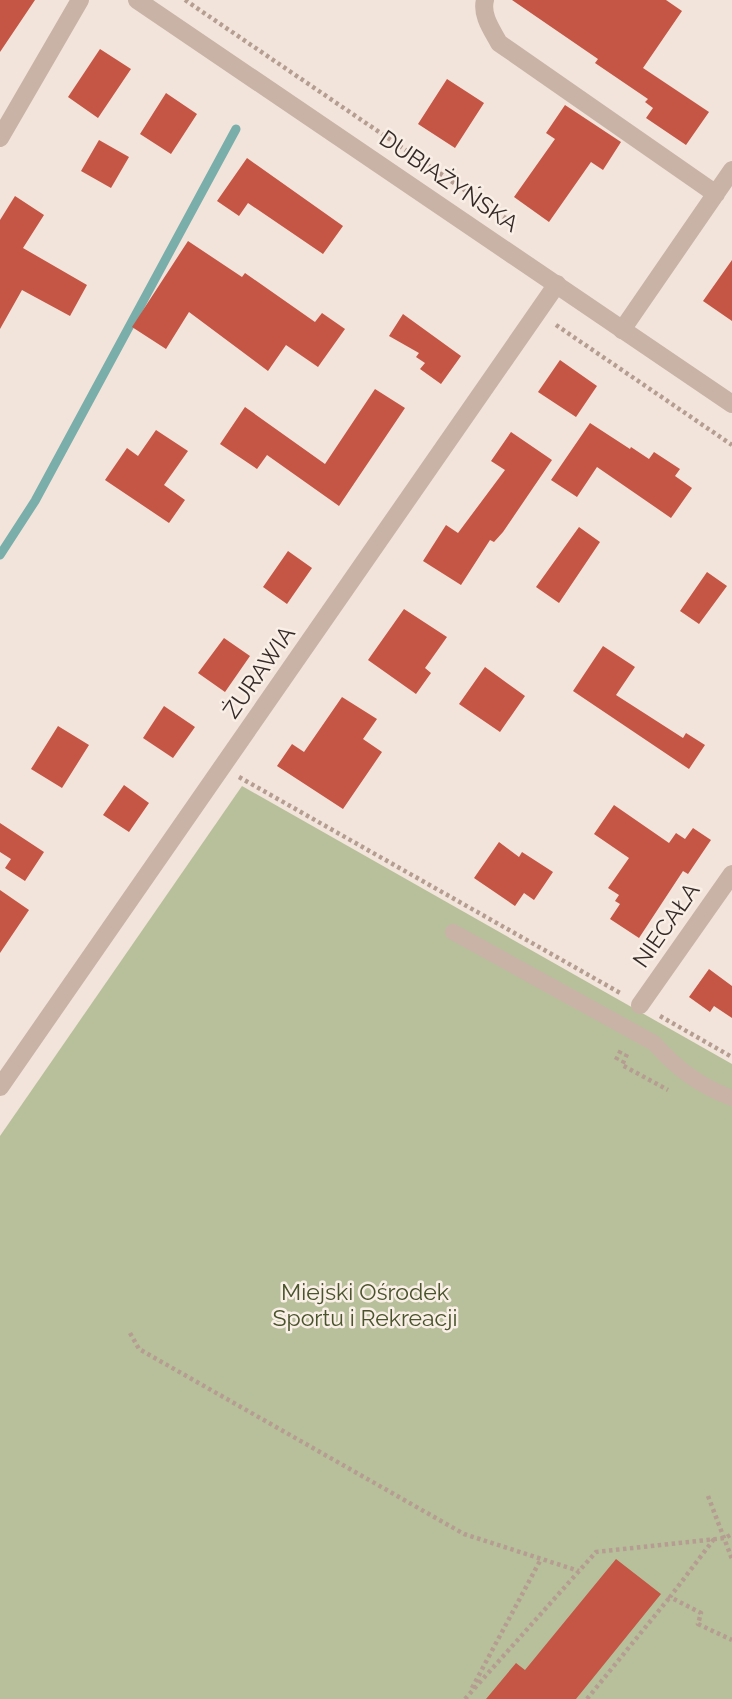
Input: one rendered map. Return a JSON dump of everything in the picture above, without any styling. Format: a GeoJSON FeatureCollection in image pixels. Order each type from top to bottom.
{"type":"FeatureCollection","features":[{"type":"Feature","properties":{"kind":"street"},"geometry":{"type":"LineString","coordinates":[[0,138],[80,0]]}},
{"type":"Feature","properties":{"kind":"street","name":"DUBIAŻYŃSKA"},"geometry":{"type":"LineString","coordinates":[[137,0],[732,404]]}},
{"type":"Feature","properties":{"kind":"street"},"geometry":{"type":"LineString","coordinates":[[485,0],[483,6],[488,22],[499,43],[716,194]]}},
{"type":"Feature","properties":{"kind":"street"},"geometry":{"type":"LineString","coordinates":[[622,330],[732,170]]}},
{"type":"Feature","properties":{"kind":"street","name":"ŻURAWIA"},"geometry":{"type":"LineString","coordinates":[[0,1087],[557,284]]}},
{"type":"Feature","properties":{"kind":"street","name":"NIECAŁA"},"geometry":{"type":"LineString","coordinates":[[640,1005],[732,874]]}},
{"type":"Feature","properties":{"kind":"lane"},"geometry":{"type":"LineString","coordinates":[[453,932],[654,1044],[672,1064],[707,1088],[732,1098]]}},
{"type":"Feature","properties":{"kind":"path"},"geometry":{"type":"LineString","coordinates":[[185,0],[507,219],[508,230]]}},
{"type":"Feature","properties":{"kind":"path"},"geometry":{"type":"LineString","coordinates":[[551,322],[732,445]]}},
{"type":"Feature","properties":{"kind":"path"},"geometry":{"type":"LineString","coordinates":[[223,768],[732,1056]]}},
{"type":"Feature","properties":{"kind":"path"},"geometry":{"type":"LineString","coordinates":[[131,1333],[139,1349],[464,1535],[579,1571]]}},
{"type":"Feature","properties":{"kind":"path"},"geometry":{"type":"LineString","coordinates":[[708,1496],[732,1559]]}},
{"type":"Feature","properties":{"kind":"path"},"geometry":{"type":"LineString","coordinates":[[467,1697],[596,1552],[725,1538],[732,1534]]}},
{"type":"Feature","properties":{"kind":"path"},"geometry":{"type":"LineString","coordinates":[[587,1699],[714,1539]]}},
{"type":"Feature","properties":{"kind":"path"},"geometry":{"type":"LineString","coordinates":[[467,1697],[541,1559]]}},
{"type":"Feature","properties":{"kind":"path"},"geometry":{"type":"LineString","coordinates":[[670,1597],[701,1613],[698,1624],[732,1640]]}},
{"type":"Feature","properties":{"kind":"green space","name":"Miejski Ośrodek Sportu i Rekreacji"},"geometry":{"type":"Polygon","coordinates":[[[242,786],[732,1064],[732,1699],[0,1699],[0,1136],[242,786]]]}},
{"type":"Feature","properties":{"kind":"building"},"geometry":{"type":"Polygon","coordinates":[[[0,0],[35,0],[0,52],[0,0]]]}},
{"type":"Feature","properties":{"kind":"building"},"geometry":{"type":"Polygon","coordinates":[[[512,0],[666,0],[682,11],[643,68],[709,112],[686,145],[646,118],[653,108],[645,102],[648,99],[595,63],[598,59],[512,0]]]}},
{"type":"Feature","properties":{"kind":"building"},"geometry":{"type":"Polygon","coordinates":[[[100,49],[131,69],[98,118],[68,97],[100,49]]]}},
{"type":"Feature","properties":{"kind":"building"},"geometry":{"type":"Polygon","coordinates":[[[447,79],[484,103],[455,148],[418,124],[447,79]]]}},
{"type":"Feature","properties":{"kind":"building"},"geometry":{"type":"Polygon","coordinates":[[[166,93],[197,114],[171,154],[140,134],[166,93]]]}},
{"type":"Feature","properties":{"kind":"building"},"geometry":{"type":"Polygon","coordinates":[[[565,105],[621,142],[603,170],[591,162],[549,222],[514,197],[555,139],[546,133],[565,105]]]}},
{"type":"Feature","properties":{"kind":"building"},"geometry":{"type":"Polygon","coordinates":[[[99,140],[129,157],[111,188],[81,171],[99,140]]]}},
{"type":"Feature","properties":{"kind":"building"},"geometry":{"type":"Polygon","coordinates":[[[247,158],[343,226],[323,254],[248,203],[239,216],[217,201],[247,158]]]}},
{"type":"Feature","properties":{"kind":"building"},"geometry":{"type":"Polygon","coordinates":[[[15,196],[44,215],[23,248],[87,285],[70,316],[22,290],[0,329],[0,220],[15,196]]]}},
{"type":"Feature","properties":{"kind":"building"},"geometry":{"type":"Polygon","coordinates":[[[188,241],[242,277],[245,273],[315,322],[322,313],[345,329],[318,367],[286,345],[268,371],[189,312],[166,349],[132,327],[188,241]]]}},
{"type":"Feature","properties":{"kind":"building"},"geometry":{"type":"Polygon","coordinates":[[[732,260],[732,321],[703,301],[732,260]]]}},
{"type":"Feature","properties":{"kind":"building"},"geometry":{"type":"Polygon","coordinates":[[[403,314],[461,356],[441,384],[420,369],[425,363],[416,357],[419,353],[389,336],[403,314]]]}},
{"type":"Feature","properties":{"kind":"building"},"geometry":{"type":"Polygon","coordinates":[[[560,360],[597,386],[576,417],[538,392],[560,360]]]}},
{"type":"Feature","properties":{"kind":"building"},"geometry":{"type":"Polygon","coordinates":[[[375,389],[405,408],[339,506],[267,455],[257,469],[220,444],[245,407],[325,464],[375,389]]]}},
{"type":"Feature","properties":{"kind":"building"},"geometry":{"type":"Polygon","coordinates":[[[590,423],[649,459],[654,452],[680,469],[675,476],[692,488],[671,518],[597,467],[577,497],[551,480],[590,423]]]}},
{"type":"Feature","properties":{"kind":"building"},"geometry":{"type":"Polygon","coordinates":[[[156,430],[188,451],[164,485],[185,500],[169,523],[105,480],[127,448],[138,456],[156,430]]]}},
{"type":"Feature","properties":{"kind":"building"},"geometry":{"type":"Polygon","coordinates":[[[511,432],[552,460],[503,532],[494,542],[490,540],[461,585],[423,561],[446,525],[458,533],[505,470],[491,461],[511,432]]]}},
{"type":"Feature","properties":{"kind":"building"},"geometry":{"type":"Polygon","coordinates":[[[579,527],[600,542],[559,603],[536,587],[579,527]]]}},
{"type":"Feature","properties":{"kind":"building"},"geometry":{"type":"Polygon","coordinates":[[[288,551],[312,568],[287,604],[263,587],[288,551]]]}},
{"type":"Feature","properties":{"kind":"building"},"geometry":{"type":"Polygon","coordinates":[[[707,572],[727,586],[699,624],[680,611],[707,572]]]}},
{"type":"Feature","properties":{"kind":"building"},"geometry":{"type":"Polygon","coordinates":[[[404,609],[447,637],[425,668],[431,673],[416,694],[368,660],[404,609]]]}},
{"type":"Feature","properties":{"kind":"building"},"geometry":{"type":"Polygon","coordinates":[[[224,638],[250,656],[225,692],[198,673],[224,638]]]}},
{"type":"Feature","properties":{"kind":"building"},"geometry":{"type":"Polygon","coordinates":[[[603,646],[635,667],[616,695],[683,738],[686,733],[705,745],[689,769],[573,691],[603,646]]]}},
{"type":"Feature","properties":{"kind":"building"},"geometry":{"type":"Polygon","coordinates":[[[485,667],[525,696],[500,732],[459,704],[485,667]]]}},
{"type":"Feature","properties":{"kind":"building"},"geometry":{"type":"Polygon","coordinates":[[[342,697],[377,719],[363,739],[382,752],[343,809],[277,766],[292,744],[304,752],[342,697]]]}},
{"type":"Feature","properties":{"kind":"building"},"geometry":{"type":"Polygon","coordinates":[[[164,706],[195,727],[173,758],[143,738],[164,706]]]}},
{"type":"Feature","properties":{"kind":"building"},"geometry":{"type":"Polygon","coordinates":[[[58,726],[89,745],[62,788],[31,769],[58,726]]]}},
{"type":"Feature","properties":{"kind":"building"},"geometry":{"type":"Polygon","coordinates":[[[124,785],[149,803],[129,832],[103,815],[124,785]]]}},
{"type":"Feature","properties":{"kind":"building"},"geometry":{"type":"Polygon","coordinates":[[[614,805],[669,843],[676,833],[685,839],[693,828],[711,840],[688,874],[683,871],[639,938],[610,919],[620,904],[615,901],[619,895],[608,888],[629,858],[594,834],[614,805]]]}},
{"type":"Feature","properties":{"kind":"building"},"geometry":{"type":"Polygon","coordinates":[[[0,823],[44,852],[25,881],[5,868],[11,859],[0,852],[0,823]]]}},
{"type":"Feature","properties":{"kind":"building"},"geometry":{"type":"Polygon","coordinates":[[[499,842],[519,857],[522,852],[553,872],[534,900],[524,893],[515,906],[474,878],[499,842]]]}},
{"type":"Feature","properties":{"kind":"building"},"geometry":{"type":"Polygon","coordinates":[[[0,890],[29,910],[0,953],[0,890]]]}},
{"type":"Feature","properties":{"kind":"building"},"geometry":{"type":"Polygon","coordinates":[[[709,969],[732,986],[732,1018],[714,1006],[710,1012],[689,997],[709,969]]]}},
{"type":"Feature","properties":{"kind":"building"},"geometry":{"type":"Polygon","coordinates":[[[616,1559],[661,1594],[576,1699],[486,1699],[516,1663],[525,1670],[616,1559]]]}},
{"type":"Feature","properties":{"kind":"waterway"},"geometry":{"type":"LineString","coordinates":[[0,555],[35,501],[236,129]]}}]}
